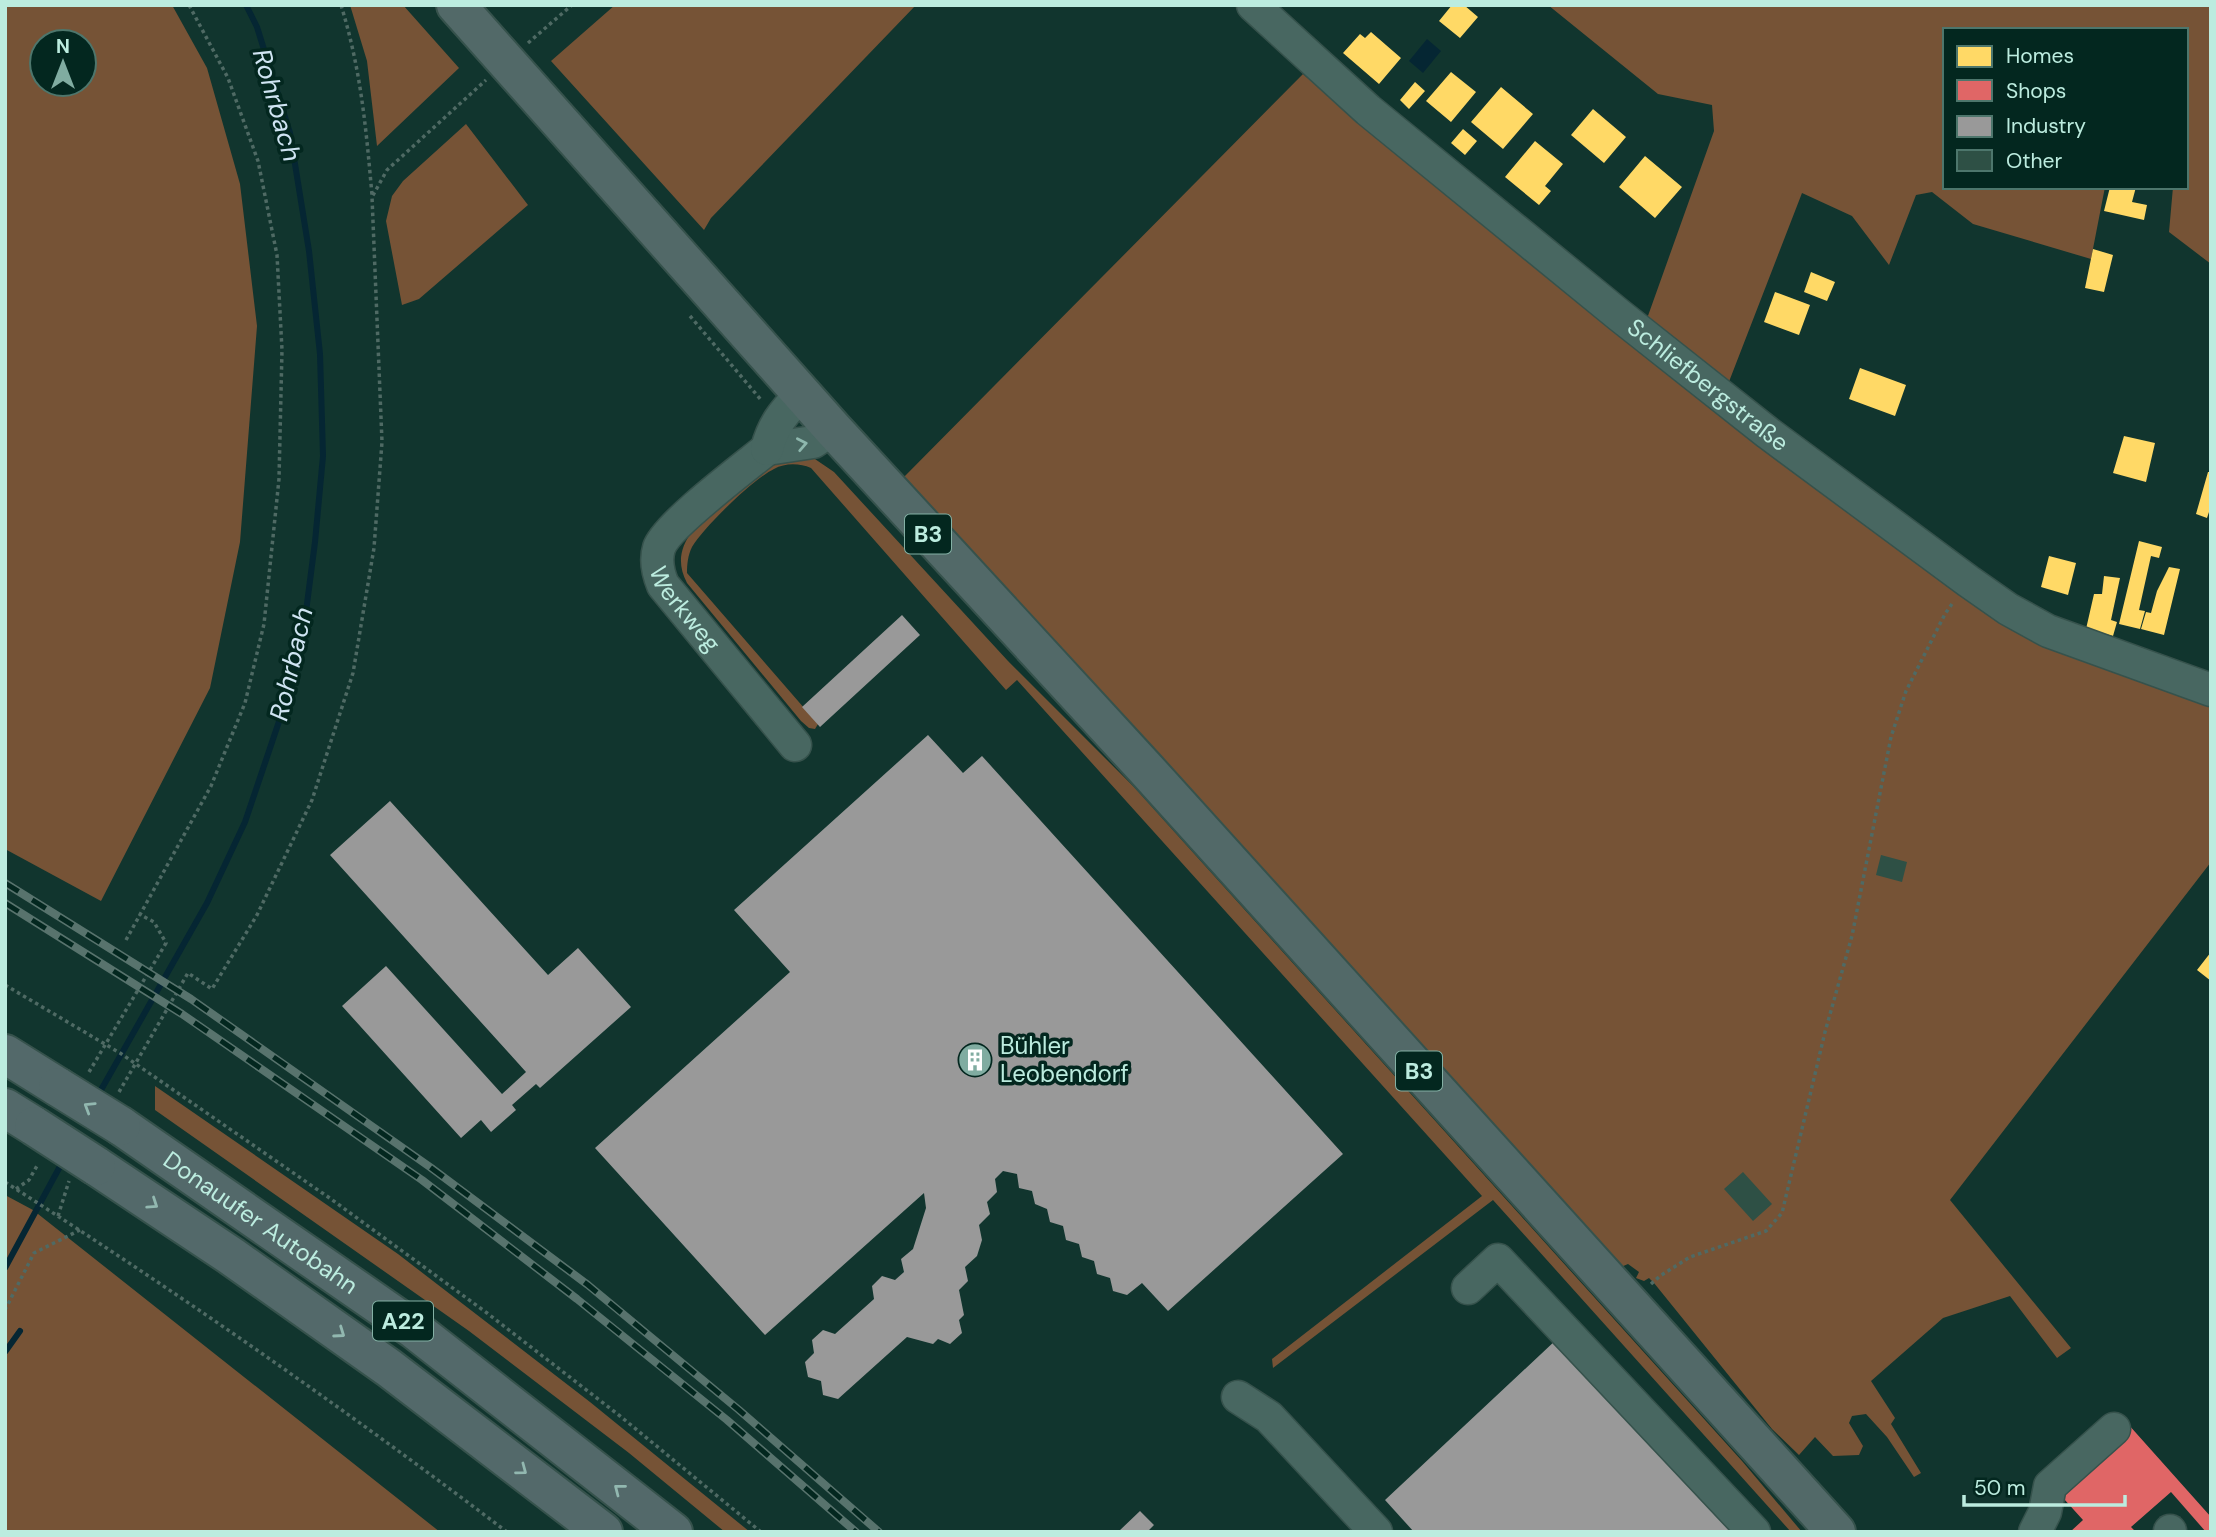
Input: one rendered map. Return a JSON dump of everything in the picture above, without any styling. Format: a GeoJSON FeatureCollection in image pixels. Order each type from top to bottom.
{"type":"FeatureCollection","features":[{"type":"Feature","properties":{"kind":"highway","name":"Donauufer Autobahn"},"geometry":{"type":"LineString","coordinates":[[5,1054],[121,1126],[415,1330],[673,1532]]}},
{"type":"Feature","properties":{"kind":"highway","name":"Donauufer Autobahn"},"geometry":{"type":"LineString","coordinates":[[20,1117],[231,1256],[388,1368],[603,1532]]}},
{"type":"Feature","properties":{"kind":"main road","name":"B3"},"geometry":{"type":"LineString","coordinates":[[456,5],[801,394],[1144,767],[1836,1532]]}},
{"type":"Feature","properties":{"kind":"street","name":"Schliefbergstraße"},"geometry":{"type":"LineString","coordinates":[[1253,5],[1368,110],[1619,315],[1768,433],[1968,581],[2049,631],[2211,690]]}},
{"type":"Feature","properties":{"kind":"street"},"geometry":{"type":"LineString","coordinates":[[801,394],[774,425],[767,449],[813,442],[833,429]]}},
{"type":"Feature","properties":{"kind":"street","name":"Werkweg"},"geometry":{"type":"LineString","coordinates":[[767,449],[671,529],[659,548],[658,574],[663,585],[795,745]]}},
{"type":"Feature","properties":{"kind":"street"},"geometry":{"type":"LineString","coordinates":[[1468,1288],[1498,1259],[1754,1532]]}},
{"type":"Feature","properties":{"kind":"street"},"geometry":{"type":"LineString","coordinates":[[1238,1397],[1269,1417],[1376,1532]]}},
{"type":"Feature","properties":{"kind":"street"},"geometry":{"type":"LineString","coordinates":[[2035,1532],[2045,1512],[2050,1486],[2114,1429]]}},
{"type":"Feature","properties":{"kind":"path"},"geometry":{"type":"LineString","coordinates":[[126,940],[211,786],[245,703],[264,624],[279,479],[282,350],[277,255],[258,161],[228,78],[190,5]]}},
{"type":"Feature","properties":{"kind":"path"},"geometry":{"type":"LineString","coordinates":[[135,1064],[187,972],[212,989],[257,915],[312,800],[353,673],[374,548],[382,442],[372,197],[364,100],[354,48],[341,5]]}},
{"type":"Feature","properties":{"kind":"path"},"geometry":{"type":"LineString","coordinates":[[372,197],[387,170],[572,5]]}},
{"type":"Feature","properties":{"kind":"path"},"geometry":{"type":"LineString","coordinates":[[1630,1304],[1660,1276],[1690,1257],[1766,1231],[1782,1213],[1825,1032],[1852,936],[1891,737],[1906,691],[1945,614],[1968,581]]}},
{"type":"Feature","properties":{"kind":"path"},"geometry":{"type":"LineString","coordinates":[[105,1044],[166,943],[154,922],[139,914]]}},
{"type":"Feature","properties":{"kind":"path"},"geometry":{"type":"LineString","coordinates":[[5,985],[105,1044],[331,1199],[620,1416],[761,1532]]}},
{"type":"Feature","properties":{"kind":"path"},"geometry":{"type":"LineString","coordinates":[[5,1182],[176,1292],[337,1405],[507,1532]]}},
{"type":"Feature","properties":{"kind":"path"},"geometry":{"type":"LineString","coordinates":[[5,1310],[34,1253],[80,1230]]}},
{"type":"Feature","properties":{"kind":"shaded area"},"geometry":{"type":"Polygon","coordinates":[[[5,5],[172,5],[207,68],[240,184],[257,326],[240,542],[210,688],[101,901],[5,849],[5,5]]]}},
{"type":"Feature","properties":{"kind":"shaded area"},"geometry":{"type":"Polygon","coordinates":[[[350,5],[403,5],[459,68],[377,146],[367,61],[350,5]]]}},
{"type":"Feature","properties":{"kind":"shaded area"},"geometry":{"type":"Polygon","coordinates":[[[615,5],[916,5],[711,218],[704,230],[551,61],[615,5]]]}},
{"type":"Feature","properties":{"kind":"shaded area"},"geometry":{"type":"Polygon","coordinates":[[[1548,5],[2211,5],[2211,264],[2169,232],[2173,189],[2188,189],[2188,28],[1943,28],[1943,189],[2105,189],[2091,259],[1973,224],[1932,192],[1916,195],[1889,265],[1852,216],[1802,193],[1725,392],[1644,327],[1714,131],[1712,105],[1658,94],[1548,5]]]}},
{"type":"Feature","properties":{"kind":"shaded area"},"geometry":{"type":"Polygon","coordinates":[[[1303,74],[1413,166],[2058,649],[2211,707],[2211,862],[1950,1200],[2071,1348],[2057,1358],[2010,1296],[1943,1318],[1871,1381],[1895,1418],[1891,1424],[1921,1473],[1914,1477],[1887,1437],[1866,1414],[1852,1416],[1849,1423],[1863,1446],[1859,1455],[1833,1456],[1815,1437],[1799,1455],[1772,1429],[1654,1283],[1649,1278],[1644,1281],[1636,1278],[1639,1272],[1628,1264],[1621,1267],[902,479],[1303,74]]]}},
{"type":"Feature","properties":{"kind":"shaded area"},"geometry":{"type":"Polygon","coordinates":[[[466,124],[528,205],[419,299],[402,305],[386,221],[392,196],[403,181],[466,124]]]}},
{"type":"Feature","properties":{"kind":"shaded area"},"geometry":{"type":"Polygon","coordinates":[[[812,457],[834,472],[1008,661],[1134,787],[1742,1461],[1802,1532],[1791,1532],[1493,1200],[1273,1368],[1272,1359],[1482,1196],[1017,680],[1006,690],[811,468],[792,464],[765,474],[718,516],[692,547],[687,573],[818,724],[815,729],[809,728],[801,721],[687,583],[681,555],[685,542],[702,520],[760,469],[779,460],[812,457]]]}},
{"type":"Feature","properties":{"kind":"shaded area"},"geometry":{"type":"Polygon","coordinates":[[[155,1086],[398,1254],[590,1402],[750,1532],[725,1532],[629,1453],[469,1331],[155,1110],[155,1086]]]}},
{"type":"Feature","properties":{"kind":"shaded area"},"geometry":{"type":"Polygon","coordinates":[[[5,1195],[33,1210],[440,1532],[5,1532],[5,1195]]]}},
{"type":"Feature","properties":{"kind":"water"},"geometry":{"type":"Polygon","coordinates":[[[1427,39],[1441,51],[1423,73],[1409,61],[1427,39]]]}},
{"type":"Feature","properties":{"kind":"building: Homes"},"geometry":{"type":"Polygon","coordinates":[[[1452,5],[1464,5],[1478,17],[1460,38],[1439,21],[1452,5]]]}},
{"type":"Feature","properties":{"kind":"building: Homes"},"geometry":{"type":"Polygon","coordinates":[[[1371,32],[1401,58],[1379,84],[1343,53],[1360,34],[1365,38],[1371,32]]]}},
{"type":"Feature","properties":{"kind":"building: Homes"},"geometry":{"type":"Polygon","coordinates":[[[1451,72],[1476,92],[1451,122],[1426,101],[1451,72]]]}},
{"type":"Feature","properties":{"kind":"building: Homes"},"geometry":{"type":"Polygon","coordinates":[[[1415,82],[1425,91],[1409,109],[1400,100],[1415,82]]]}},
{"type":"Feature","properties":{"kind":"building: Homes"},"geometry":{"type":"Polygon","coordinates":[[[1501,87],[1533,114],[1503,149],[1471,122],[1501,87]]]}},
{"type":"Feature","properties":{"kind":"building: Homes"},"geometry":{"type":"Polygon","coordinates":[[[1593,109],[1626,137],[1604,163],[1571,135],[1593,109]]]}},
{"type":"Feature","properties":{"kind":"building: Homes"},"geometry":{"type":"Polygon","coordinates":[[[1463,129],[1477,141],[1465,155],[1451,143],[1463,129]]]}},
{"type":"Feature","properties":{"kind":"building: Homes"},"geometry":{"type":"Polygon","coordinates":[[[1535,141],[1563,164],[1545,186],[1551,191],[1539,205],[1505,177],[1535,141]]]}},
{"type":"Feature","properties":{"kind":"building: Homes"},"geometry":{"type":"Polygon","coordinates":[[[1645,156],[1682,187],[1655,218],[1619,187],[1645,156]]]}},
{"type":"Feature","properties":{"kind":"building: Homes"},"geometry":{"type":"Polygon","coordinates":[[[2110,189],[2135,189],[2132,202],[2147,205],[2144,220],[2104,211],[2110,189]]]}},
{"type":"Feature","properties":{"kind":"building: Homes"},"geometry":{"type":"Polygon","coordinates":[[[2093,249],[2113,255],[2104,292],[2085,288],[2093,249]]]}},
{"type":"Feature","properties":{"kind":"building: Homes"},"geometry":{"type":"Polygon","coordinates":[[[1811,272],[1835,282],[1827,301],[1804,292],[1811,272]]]}},
{"type":"Feature","properties":{"kind":"building: Homes"},"geometry":{"type":"Polygon","coordinates":[[[1775,292],[1810,305],[1799,335],[1764,322],[1775,292]]]}},
{"type":"Feature","properties":{"kind":"building: Homes"},"geometry":{"type":"Polygon","coordinates":[[[1860,368],[1906,385],[1895,416],[1849,399],[1860,368]]]}},
{"type":"Feature","properties":{"kind":"building: Homes"},"geometry":{"type":"Polygon","coordinates":[[[2124,436],[2155,443],[2146,482],[2113,473],[2124,436]]]}},
{"type":"Feature","properties":{"kind":"building: Homes"},"geometry":{"type":"Polygon","coordinates":[[[2208,472],[2211,472],[2211,506],[2207,518],[2196,514],[2208,472]]]}},
{"type":"Feature","properties":{"kind":"building: Homes"},"geometry":{"type":"Polygon","coordinates":[[[2139,541],[2162,547],[2159,558],[2151,556],[2139,610],[2145,611],[2140,629],[2119,624],[2139,541]]]}},
{"type":"Feature","properties":{"kind":"building: Homes"},"geometry":{"type":"Polygon","coordinates":[[[2049,556],[2076,563],[2068,595],[2041,587],[2049,556]]]}},
{"type":"Feature","properties":{"kind":"building: Homes"},"geometry":{"type":"Polygon","coordinates":[[[2169,567],[2180,569],[2164,635],[2141,629],[2146,612],[2151,613],[2157,591],[2169,567]]]}},
{"type":"Feature","properties":{"kind":"building: Homes"},"geometry":{"type":"Polygon","coordinates":[[[2104,576],[2120,578],[2111,620],[2117,622],[2113,636],[2086,629],[2094,594],[2102,594],[2104,576]]]}},
{"type":"Feature","properties":{"kind":"building: Homes"},"geometry":{"type":"Polygon","coordinates":[[[2211,952],[2211,981],[2197,970],[2211,952]]]}},
{"type":"Feature","properties":{"kind":"building: Shops"},"geometry":{"type":"Polygon","coordinates":[[[2128,1424],[2211,1517],[2211,1532],[2206,1532],[2171,1492],[2131,1527],[2136,1532],[2070,1532],[2083,1520],[2055,1489],[2128,1424]]]}},
{"type":"Feature","properties":{"kind":"building: Industry"},"geometry":{"type":"Polygon","coordinates":[[[902,615],[920,635],[820,727],[802,707],[902,615]]]}},
{"type":"Feature","properties":{"kind":"building: Industry","name":"Bühler Leobendorf"},"geometry":{"type":"Polygon","coordinates":[[[928,735],[963,773],[982,756],[1343,1154],[1168,1311],[1142,1283],[1127,1295],[1113,1291],[1110,1278],[1097,1274],[1094,1261],[1082,1257],[1079,1244],[1066,1240],[1063,1226],[1050,1222],[1047,1209],[1035,1204],[1032,1191],[1019,1188],[1017,1174],[1003,1171],[995,1179],[997,1192],[987,1202],[990,1214],[979,1225],[982,1240],[977,1256],[965,1267],[968,1281],[959,1290],[964,1315],[959,1320],[962,1333],[950,1344],[938,1339],[933,1344],[907,1337],[838,1399],[823,1395],[821,1381],[808,1377],[805,1362],[814,1353],[812,1340],[823,1330],[835,1334],[874,1299],[872,1286],[882,1276],[895,1280],[904,1272],[901,1259],[913,1249],[926,1208],[924,1193],[765,1335],[595,1148],[790,972],[734,910],[928,735]]]}},
{"type":"Feature","properties":{"kind":"building: Industry"},"geometry":{"type":"Polygon","coordinates":[[[390,801],[548,975],[578,948],[631,1007],[540,1088],[536,1084],[512,1105],[516,1110],[491,1132],[481,1120],[461,1138],[342,1006],[386,966],[502,1094],[526,1072],[330,855],[390,801]]]}},
{"type":"Feature","properties":{"kind":"building: Industry"},"geometry":{"type":"Polygon","coordinates":[[[1557,1339],[1738,1532],[1414,1532],[1385,1500],[1557,1339]]]}},
{"type":"Feature","properties":{"kind":"building: Industry"},"geometry":{"type":"Polygon","coordinates":[[[1140,1511],[1154,1525],[1147,1532],[1118,1532],[1140,1511]]]}},
{"type":"Feature","properties":{"kind":"building: Other"},"geometry":{"type":"Polygon","coordinates":[[[1881,855],[1907,862],[1902,882],[1876,875],[1881,855]]]}},
{"type":"Feature","properties":{"kind":"building: Other"},"geometry":{"type":"Polygon","coordinates":[[[1743,1172],[1772,1204],[1753,1221],[1724,1189],[1743,1172]]]}},
{"type":"Feature","properties":{"kind":"waterway","name":"Rohrbach"},"geometry":{"type":"LineString","coordinates":[[97,1097],[207,903],[245,822],[290,689],[304,627],[323,456],[320,354],[309,251],[290,133],[257,27],[246,5]]}},
{"type":"Feature","properties":{"kind":"waterway","name":"Rohrbach"},"geometry":{"type":"LineString","coordinates":[[5,1268],[64,1159]]}},
{"type":"Feature","properties":{"kind":"waterway"},"geometry":{"type":"LineString","coordinates":[[5,1352],[20,1331]]}},
{"type":"Feature","properties":{"kind":"railway"},"geometry":{"type":"LineString","coordinates":[[5,883],[191,999],[430,1167],[588,1285],[739,1410],[879,1532]]}},
{"type":"Feature","properties":{"kind":"railway"},"geometry":{"type":"LineString","coordinates":[[5,903],[182,1014],[422,1180],[577,1299],[727,1420],[856,1532]]}},
{"type":"Feature","properties":{"kind":"place","name":"Bühler Leobendorf"},"geometry":{"type":"Point","coordinates":[975,1060]}}]}
